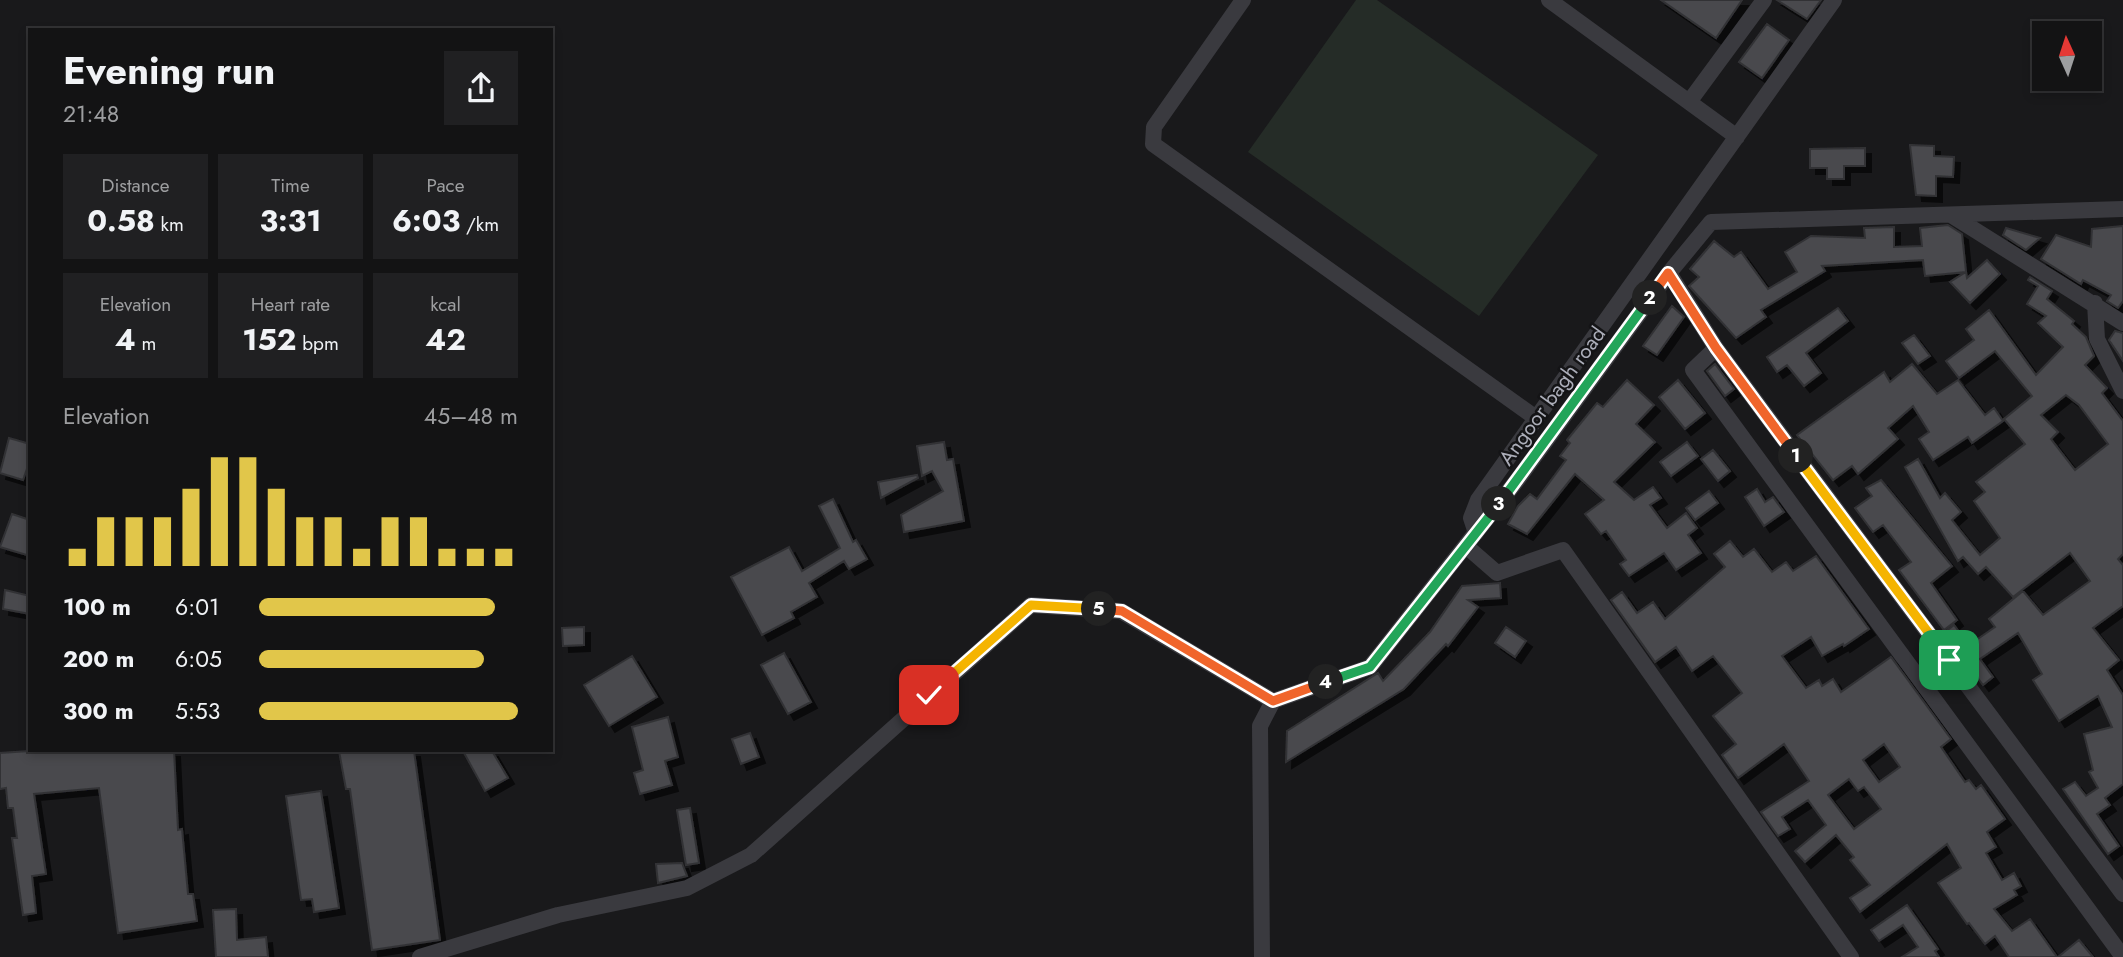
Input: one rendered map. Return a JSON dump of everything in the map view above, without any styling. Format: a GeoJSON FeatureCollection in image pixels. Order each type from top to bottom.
{"type":"FeatureCollection","features":[{"type":"Feature","properties":{"kind":"street"},"geometry":{"type":"LineString","coordinates":[[1243,0],[1154,127],[1153,144],[1536,418]]}},
{"type":"Feature","properties":{"kind":"street"},"geometry":{"type":"LineString","coordinates":[[1549,0],[1737,137]]}},
{"type":"Feature","properties":{"kind":"street"},"geometry":{"type":"LineString","coordinates":[[1689,102],[1764,0]]}},
{"type":"Feature","properties":{"kind":"street"},"geometry":{"type":"LineString","coordinates":[[1476,533],[1471,518],[1478,500],[1834,0]]}},
{"type":"Feature","properties":{"kind":"street","name":"Angoor bagh road"},"geometry":{"type":"LineString","coordinates":[[1273,701],[1370,667],[1476,533],[1668,273],[1711,222],[2123,209]]}},
{"type":"Feature","properties":{"kind":"street"},"geometry":{"type":"LineString","coordinates":[[1951,215],[2123,323]]}},
{"type":"Feature","properties":{"kind":"street"},"geometry":{"type":"LineString","coordinates":[[1668,273],[1716,348],[2123,894]]}},
{"type":"Feature","properties":{"kind":"street"},"geometry":{"type":"LineString","coordinates":[[2095,303],[2097,339],[2123,391]]}},
{"type":"Feature","properties":{"kind":"street"},"geometry":{"type":"LineString","coordinates":[[1716,348],[1693,370],[2123,957]]}},
{"type":"Feature","properties":{"kind":"street"},"geometry":{"type":"LineString","coordinates":[[1466,546],[1497,573],[1563,550],[1851,957]]}},
{"type":"Feature","properties":{"kind":"street"},"geometry":{"type":"LineString","coordinates":[[420,957],[558,915],[687,888],[751,855],[1031,605],[1122,611],[1273,701],[1260,726],[1262,957]]}},
{"type":"Feature","properties":{"kind":"shaded area"},"geometry":{"type":"Polygon","coordinates":[[[1356,0],[1377,0],[1598,155],[1479,316],[1248,152],[1356,0]]]}},
{"type":"Feature","properties":{"kind":"building"},"geometry":{"type":"Polygon","coordinates":[[[1661,0],[1742,0],[1716,38],[1661,0]]]}},
{"type":"Feature","properties":{"kind":"building"},"geometry":{"type":"Polygon","coordinates":[[[1777,0],[1821,0],[1807,19],[1777,0]]]}},
{"type":"Feature","properties":{"kind":"building"},"geometry":{"type":"Polygon","coordinates":[[[1767,24],[1789,40],[1762,78],[1739,62],[1767,24]]]}},
{"type":"Feature","properties":{"kind":"building"},"geometry":{"type":"Polygon","coordinates":[[[1910,145],[1934,146],[1934,156],[1954,157],[1953,177],[1936,176],[1936,196],[1916,195],[1910,145]]]}},
{"type":"Feature","properties":{"kind":"building"},"geometry":{"type":"Polygon","coordinates":[[[1865,148],[1865,166],[1844,166],[1844,179],[1827,179],[1827,168],[1810,168],[1810,149],[1865,148]]]}},
{"type":"Feature","properties":{"kind":"building"},"geometry":{"type":"Polygon","coordinates":[[[1948,225],[1962,234],[1966,272],[1925,276],[1923,260],[1822,266],[1825,271],[1761,310],[1766,317],[1736,338],[1689,286],[1699,277],[1690,269],[1714,241],[1734,257],[1741,252],[1768,289],[1797,272],[1785,252],[1811,236],[1865,238],[1864,228],[1894,227],[1894,247],[1922,246],[1920,228],[1948,225]]]}},
{"type":"Feature","properties":{"kind":"building"},"geometry":{"type":"Polygon","coordinates":[[[2123,226],[2123,301],[2118,308],[2107,301],[2111,295],[2083,280],[2081,284],[2041,259],[2056,235],[2091,247],[2092,229],[2123,226]]]}},
{"type":"Feature","properties":{"kind":"building"},"geometry":{"type":"Polygon","coordinates":[[[2006,228],[2040,238],[2026,250],[2003,235],[2006,228]]]}},
{"type":"Feature","properties":{"kind":"building"},"geometry":{"type":"Polygon","coordinates":[[[1987,260],[2000,274],[1970,303],[1950,282],[1966,272],[1967,278],[1987,260]]]}},
{"type":"Feature","properties":{"kind":"building"},"geometry":{"type":"Polygon","coordinates":[[[2030,277],[2052,291],[2047,299],[2074,321],[2072,324],[2086,337],[2094,356],[2085,365],[2107,388],[2102,393],[2123,421],[2123,554],[2118,559],[2123,565],[2123,606],[2093,628],[2119,660],[2107,670],[2123,695],[2123,784],[2105,798],[2110,805],[2097,814],[2119,846],[2108,854],[2063,789],[2075,782],[2086,796],[2098,788],[2089,772],[2093,770],[2084,734],[2112,727],[2098,696],[2059,721],[2033,680],[2042,674],[2018,633],[1980,659],[1993,677],[1983,685],[1944,633],[1954,625],[1969,645],[1995,627],[1989,619],[2023,591],[2043,615],[2090,581],[2070,553],[2013,597],[1986,567],[1978,574],[1963,557],[1958,561],[1905,467],[1918,459],[1940,498],[1945,493],[1961,512],[1952,520],[1980,555],[2000,538],[1974,501],[1985,492],[1976,482],[2025,444],[2004,419],[2032,396],[1995,351],[1959,378],[1946,361],[1974,340],[1966,329],[1989,310],[2036,375],[2063,347],[2038,323],[2046,316],[2027,304],[2038,286],[2028,280],[2030,277]],[[2066,395],[2041,415],[2058,432],[2051,439],[2075,470],[2108,444],[2079,405],[2066,395]]]}},
{"type":"Feature","properties":{"kind":"building"},"geometry":{"type":"Polygon","coordinates":[[[1672,306],[1684,317],[1657,355],[1643,346],[1672,306]]]}},
{"type":"Feature","properties":{"kind":"building"},"geometry":{"type":"Polygon","coordinates":[[[1838,308],[1848,321],[1806,353],[1821,373],[1804,386],[1787,365],[1777,372],[1767,357],[1838,308]]]}},
{"type":"Feature","properties":{"kind":"building"},"geometry":{"type":"Polygon","coordinates":[[[2115,331],[2123,333],[2123,361],[2109,340],[2115,331]]]}},
{"type":"Feature","properties":{"kind":"building"},"geometry":{"type":"Polygon","coordinates":[[[1914,335],[1930,356],[1918,364],[1902,343],[1914,335]]]}},
{"type":"Feature","properties":{"kind":"building"},"geometry":{"type":"Polygon","coordinates":[[[1715,364],[1734,389],[1725,396],[1707,371],[1715,364]]]}},
{"type":"Feature","properties":{"kind":"building"},"geometry":{"type":"Polygon","coordinates":[[[1912,364],[1937,394],[1958,380],[1985,415],[1994,408],[2003,421],[1972,443],[1968,437],[1933,460],[1919,439],[1929,432],[1913,406],[1888,428],[1898,439],[1858,474],[1852,466],[1833,480],[1797,435],[1884,372],[1890,382],[1912,364]]]}},
{"type":"Feature","properties":{"kind":"building"},"geometry":{"type":"Polygon","coordinates":[[[1627,380],[1654,405],[1636,424],[1655,442],[1614,482],[1634,500],[1653,487],[1661,498],[1650,505],[1667,528],[1686,513],[1697,528],[1688,535],[1701,553],[1676,570],[1664,553],[1629,576],[1620,564],[1626,560],[1606,531],[1601,534],[1585,514],[1604,500],[1575,474],[1527,534],[1508,524],[1518,506],[1530,494],[1537,499],[1566,460],[1560,456],[1570,443],[1567,440],[1597,403],[1603,407],[1627,380]]]}},
{"type":"Feature","properties":{"kind":"building"},"geometry":{"type":"Polygon","coordinates":[[[1678,380],[1705,413],[1685,429],[1659,397],[1678,380]]]}},
{"type":"Feature","properties":{"kind":"building"},"geometry":{"type":"Polygon","coordinates":[[[9,438],[28,443],[28,466],[23,480],[0,473],[9,438]]]}},
{"type":"Feature","properties":{"kind":"building"},"geometry":{"type":"Polygon","coordinates":[[[944,442],[947,460],[953,459],[964,521],[904,532],[901,515],[943,491],[932,471],[922,476],[917,446],[944,442]]]}},
{"type":"Feature","properties":{"kind":"building"},"geometry":{"type":"Polygon","coordinates":[[[1687,442],[1698,456],[1671,476],[1660,462],[1687,442]]]}},
{"type":"Feature","properties":{"kind":"building"},"geometry":{"type":"Polygon","coordinates":[[[1713,450],[1730,471],[1718,481],[1701,459],[1713,450]]]}},
{"type":"Feature","properties":{"kind":"building"},"geometry":{"type":"Polygon","coordinates":[[[917,475],[918,478],[881,498],[878,482],[917,475]]]}},
{"type":"Feature","properties":{"kind":"building"},"geometry":{"type":"Polygon","coordinates":[[[1881,480],[1952,566],[1931,583],[1957,620],[1944,630],[1899,570],[1911,562],[1883,525],[1873,532],[1855,508],[1872,496],[1866,488],[1881,480]]]}},
{"type":"Feature","properties":{"kind":"building"},"geometry":{"type":"Polygon","coordinates":[[[1757,489],[1765,502],[1773,497],[1784,512],[1764,526],[1745,497],[1757,489]]]}},
{"type":"Feature","properties":{"kind":"building"},"geometry":{"type":"Polygon","coordinates":[[[1709,491],[1718,503],[1695,520],[1686,508],[1709,491]]]}},
{"type":"Feature","properties":{"kind":"building"},"geometry":{"type":"Polygon","coordinates":[[[833,499],[853,542],[856,540],[867,559],[849,569],[844,561],[809,583],[817,597],[791,612],[794,618],[762,635],[731,577],[789,547],[802,571],[840,548],[819,506],[833,499]]]}},
{"type":"Feature","properties":{"kind":"building"},"geometry":{"type":"Polygon","coordinates":[[[12,514],[28,519],[28,555],[0,547],[12,514]]]}},
{"type":"Feature","properties":{"kind":"building"},"geometry":{"type":"Polygon","coordinates":[[[1730,541],[1743,557],[1754,549],[1772,572],[1786,562],[1793,571],[1816,556],[1869,629],[1844,646],[1843,644],[1822,656],[1811,637],[1782,656],[1806,688],[1819,680],[1822,686],[1833,679],[1841,692],[1891,657],[1951,739],[1941,747],[1965,782],[1969,780],[1976,789],[1981,785],[2005,819],[1987,832],[1996,847],[1986,853],[2002,880],[2014,873],[2021,886],[2014,890],[2017,895],[1994,909],[2012,931],[2030,919],[2057,957],[2009,957],[1995,936],[1985,944],[1938,883],[1961,868],[1947,844],[1860,912],[1850,898],[1870,885],[1850,860],[1854,857],[1836,835],[1805,862],[1795,851],[1826,825],[1808,800],[1782,817],[1790,829],[1778,836],[1761,812],[1809,781],[1784,744],[1738,778],[1722,755],[1736,744],[1713,716],[1742,693],[1713,656],[1692,671],[1676,647],[1655,662],[1611,600],[1622,592],[1637,613],[1653,602],[1665,619],[1725,567],[1714,554],[1730,541]],[[1884,744],[1863,760],[1879,782],[1900,767],[1884,744]],[[1849,779],[1828,795],[1854,829],[1881,809],[1864,787],[1858,791],[1849,779]]]}},
{"type":"Feature","properties":{"kind":"building"},"geometry":{"type":"Polygon","coordinates":[[[1500,583],[1501,598],[1468,600],[1478,607],[1448,646],[1446,644],[1404,689],[1286,762],[1287,731],[1378,673],[1383,681],[1430,632],[1462,586],[1500,583]]]}},
{"type":"Feature","properties":{"kind":"building"},"geometry":{"type":"Polygon","coordinates":[[[5,590],[28,596],[28,614],[3,609],[5,590]]]}},
{"type":"Feature","properties":{"kind":"building"},"geometry":{"type":"Polygon","coordinates":[[[584,627],[584,645],[563,646],[562,628],[584,627]]]}},
{"type":"Feature","properties":{"kind":"building"},"geometry":{"type":"Polygon","coordinates":[[[1506,627],[1526,641],[1515,657],[1495,643],[1506,627]]]}},
{"type":"Feature","properties":{"kind":"building"},"geometry":{"type":"Polygon","coordinates":[[[784,653],[811,702],[788,714],[761,665],[784,653]]]}},
{"type":"Feature","properties":{"kind":"building"},"geometry":{"type":"Polygon","coordinates":[[[632,656],[657,697],[609,726],[584,685],[632,656]]]}},
{"type":"Feature","properties":{"kind":"building"},"geometry":{"type":"Polygon","coordinates":[[[668,717],[678,757],[665,761],[672,785],[640,794],[634,773],[643,770],[632,727],[668,717]]]}},
{"type":"Feature","properties":{"kind":"building"},"geometry":{"type":"Polygon","coordinates":[[[750,733],[759,757],[741,764],[732,739],[750,733]]]}},
{"type":"Feature","properties":{"kind":"building"},"geometry":{"type":"Polygon","coordinates":[[[174,752],[178,830],[182,829],[188,894],[193,894],[197,921],[118,933],[99,788],[34,794],[46,874],[32,876],[36,913],[23,915],[12,838],[17,838],[13,808],[8,808],[6,788],[0,789],[0,753],[174,752]]]}},
{"type":"Feature","properties":{"kind":"building"},"geometry":{"type":"Polygon","coordinates":[[[339,752],[414,752],[440,940],[372,950],[350,789],[346,789],[339,752]]]}},
{"type":"Feature","properties":{"kind":"building"},"geometry":{"type":"Polygon","coordinates":[[[464,752],[493,752],[508,778],[485,791],[464,752]]]}},
{"type":"Feature","properties":{"kind":"building"},"geometry":{"type":"Polygon","coordinates":[[[321,791],[339,908],[314,912],[312,899],[301,900],[286,796],[321,791]]]}},
{"type":"Feature","properties":{"kind":"building"},"geometry":{"type":"Polygon","coordinates":[[[690,808],[699,863],[686,865],[677,810],[690,808]]]}},
{"type":"Feature","properties":{"kind":"building"},"geometry":{"type":"Polygon","coordinates":[[[682,863],[687,876],[658,883],[656,864],[682,863]]]}},
{"type":"Feature","properties":{"kind":"building"},"geometry":{"type":"Polygon","coordinates":[[[1907,905],[1938,949],[1935,951],[1939,957],[1902,957],[1918,947],[1903,925],[1879,941],[1871,930],[1907,905]]]}},
{"type":"Feature","properties":{"kind":"building"},"geometry":{"type":"Polygon","coordinates":[[[236,909],[237,940],[266,937],[268,957],[216,957],[213,910],[236,909]]]}},
{"type":"Feature","properties":{"kind":"building"},"geometry":{"type":"Polygon","coordinates":[[[2079,940],[2093,957],[2058,957],[2079,940]]]}},
{"type":"Feature","properties":{"kind":"route"},"geometry":{"type":"LineString","coordinates":[[929,695],[1031,605],[1122,611],[1273,701],[1370,667],[1518,479],[1668,273],[1716,348],[1949,660]]}}]}
